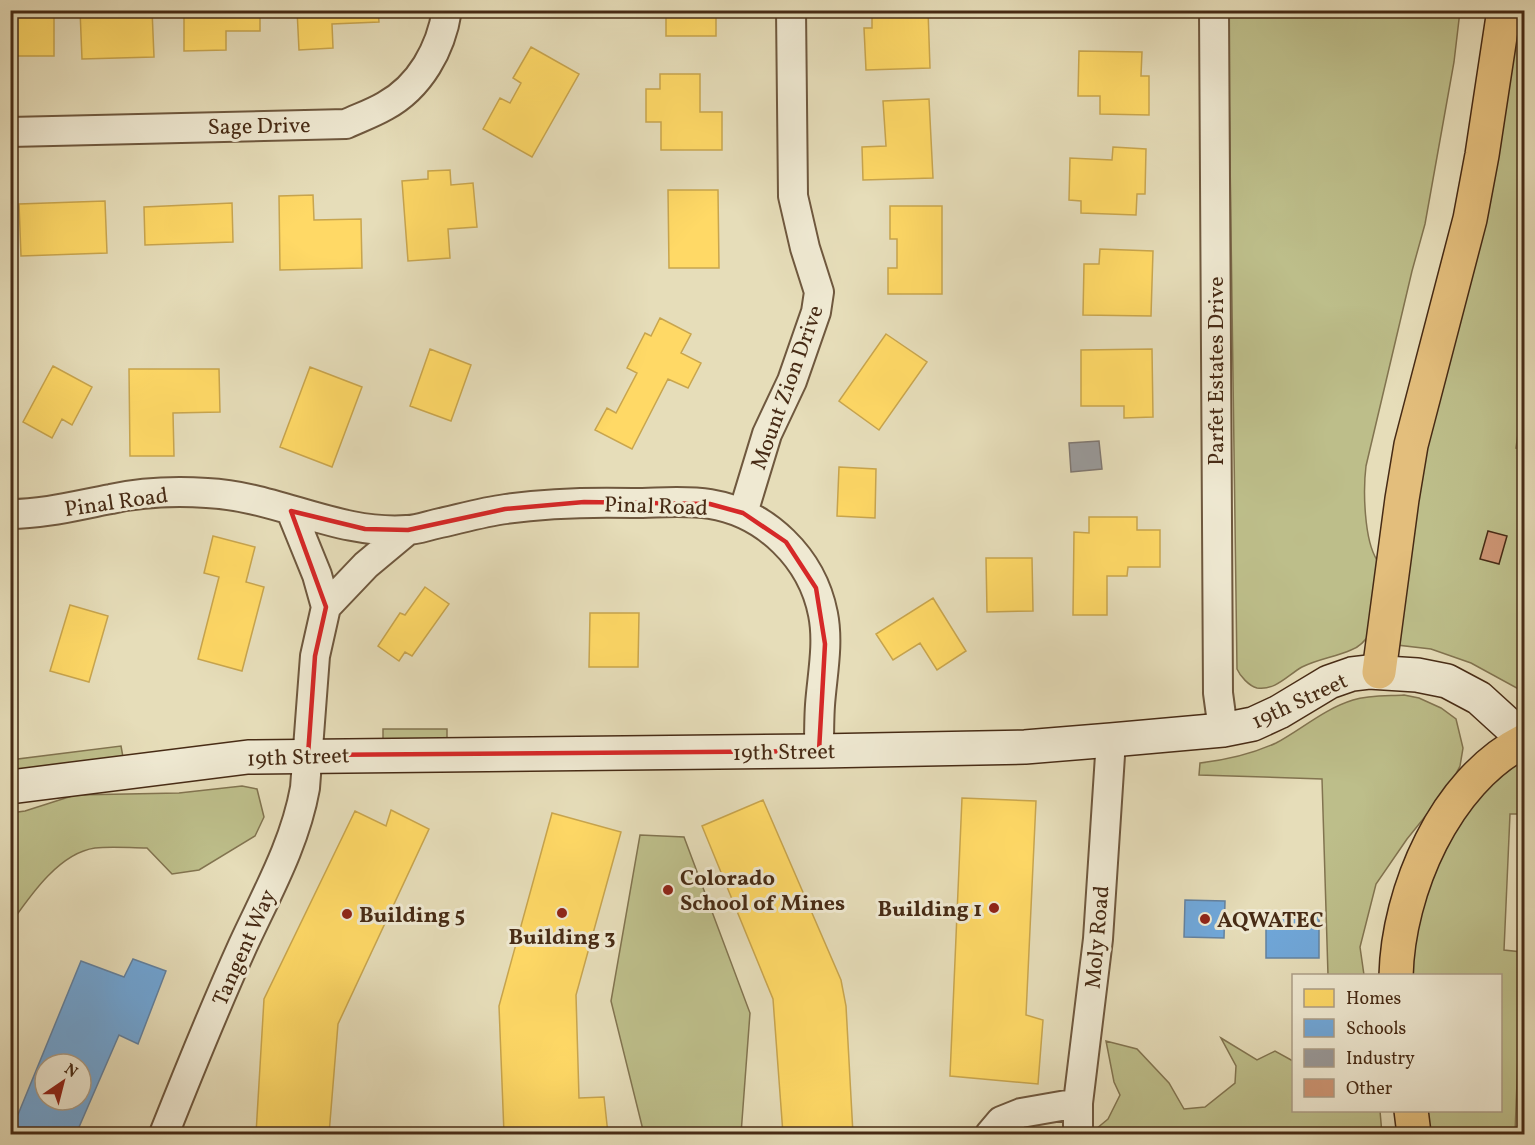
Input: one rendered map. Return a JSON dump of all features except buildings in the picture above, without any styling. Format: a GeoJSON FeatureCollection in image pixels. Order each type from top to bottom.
{"type":"FeatureCollection","features":[{"type":"Feature","properties":{"kind":"highway"},"geometry":{"type":"LineString","coordinates":[[1378,672],[1411,445],[1470,219],[1484,147],[1504,10]]}},
{"type":"Feature","properties":{"kind":"highway"},"geometry":{"type":"LineString","coordinates":[[1396,974],[1403,915],[1412,884],[1426,851],[1448,814],[1474,781],[1494,761],[1524,740]]}},
{"type":"Feature","properties":{"kind":"highway"},"geometry":{"type":"LineString","coordinates":[[1411,1112],[1414,1134]]}},
{"type":"Feature","properties":{"kind":"street","name":"Sage Drive"},"geometry":{"type":"LineString","coordinates":[[10,132],[346,124],[386,106],[412,85],[430,60],[440,40],[447,10]]}},
{"type":"Feature","properties":{"kind":"street","name":"Mount Zion Drive"},"geometry":{"type":"LineString","coordinates":[[743,513],[767,434],[792,381],[816,312],[819,292],[805,248],[793,196],[791,10]]}},
{"type":"Feature","properties":{"kind":"street","name":"Parfet Estates Drive"},"geometry":{"type":"LineString","coordinates":[[1214,10],[1218,693],[1223,730]]}},
{"type":"Feature","properties":{"kind":"street","name":"Pinal Road"},"geometry":{"type":"LineString","coordinates":[[10,514],[80,507],[150,493],[180,492],[210,493],[243,498],[335,524],[365,529],[408,530],[505,509],[584,502],[710,504],[743,513],[769,528],[786,542],[801,561],[816,588],[823,615],[825,644],[819,751]]}},
{"type":"Feature","properties":{"kind":"street"},"geometry":{"type":"LineString","coordinates":[[291,511],[317,575],[326,606],[315,656],[308,755]]}},
{"type":"Feature","properties":{"kind":"street","name":"Pinal Road"},"geometry":{"type":"LineString","coordinates":[[326,606],[366,565],[408,530]]}},
{"type":"Feature","properties":{"kind":"street","name":"19th Street"},"geometry":{"type":"LineString","coordinates":[[10,787],[248,757],[1025,747],[1111,740],[1223,730],[1253,724],[1279,712],[1329,682],[1352,674],[1378,672],[1428,676],[1456,685],[1479,698],[1524,740]]}},
{"type":"Feature","properties":{"kind":"street","name":"Moly Road"},"geometry":{"type":"LineString","coordinates":[[1078,1134],[1078,1102],[1098,939],[1111,740]]}},
{"type":"Feature","properties":{"kind":"street","name":"Tangent Way"},"geometry":{"type":"LineString","coordinates":[[164,1134],[226,982],[294,833],[306,788],[308,755]]}},
{"type":"Feature","properties":{"kind":"street"},"geometry":{"type":"LineString","coordinates":[[990,1134],[1001,1121],[1021,1113],[1078,1102]]}},
{"type":"Feature","properties":{"kind":"highlighted area"},"geometry":{"type":"Polygon","coordinates":[[[584,502],[710,504],[743,513],[786,542],[816,588],[825,644],[819,751],[308,755],[315,656],[326,607],[291,511],[365,529],[408,530],[505,509],[584,502]]]}},
{"type":"Feature","properties":{"kind":"green space"},"geometry":{"type":"Polygon","coordinates":[[[1228,11],[1460,11],[1454,62],[1425,224],[1366,466],[1367,528],[1377,560],[1371,632],[1354,649],[1308,664],[1281,682],[1264,688],[1251,685],[1237,669],[1228,11]]]}},
{"type":"Feature","properties":{"kind":"green space"},"geometry":{"type":"Polygon","coordinates":[[[1514,11],[1524,11],[1524,391],[1516,448],[1524,449],[1524,692],[1471,663],[1431,649],[1397,645],[1406,553],[1514,11]]]}},
{"type":"Feature","properties":{"kind":"green space"},"geometry":{"type":"Polygon","coordinates":[[[1404,695],[1419,698],[1441,708],[1456,719],[1463,748],[1460,766],[1449,787],[1407,839],[1376,884],[1360,947],[1364,974],[1328,974],[1322,779],[1199,775],[1200,763],[1239,756],[1267,747],[1342,704],[1372,696],[1404,695]]]}},
{"type":"Feature","properties":{"kind":"green space"},"geometry":{"type":"Polygon","coordinates":[[[383,729],[447,729],[447,739],[383,740],[383,729]]]}},
{"type":"Feature","properties":{"kind":"green space"},"geometry":{"type":"Polygon","coordinates":[[[121,746],[123,757],[11,771],[10,760],[121,746]]]}},
{"type":"Feature","properties":{"kind":"green space"},"geometry":{"type":"Polygon","coordinates":[[[1519,762],[1524,764],[1524,814],[1510,814],[1504,950],[1522,952],[1515,1134],[1425,1134],[1422,1112],[1502,1112],[1502,974],[1410,974],[1419,891],[1478,794],[1519,762]]]}},
{"type":"Feature","properties":{"kind":"green space"},"geometry":{"type":"Polygon","coordinates":[[[242,786],[257,789],[264,817],[255,836],[199,870],[172,874],[147,848],[95,848],[69,858],[58,867],[47,877],[11,923],[11,813],[25,811],[75,795],[179,793],[242,786]]]}},
{"type":"Feature","properties":{"kind":"green space"},"geometry":{"type":"Polygon","coordinates":[[[640,835],[684,837],[750,1013],[741,1134],[644,1134],[611,1001],[640,835]]]}},
{"type":"Feature","properties":{"kind":"green space"},"geometry":{"type":"Polygon","coordinates":[[[1221,1038],[1257,1060],[1275,1051],[1292,1060],[1292,1112],[1380,1112],[1382,1134],[1096,1134],[1096,1129],[1108,1119],[1120,1095],[1114,1082],[1106,1041],[1137,1049],[1169,1083],[1184,1109],[1205,1107],[1235,1083],[1236,1066],[1221,1038]]]}},
{"type":"Feature","properties":{"kind":"place","name":"Colorado School of Mines"},"geometry":{"type":"Point","coordinates":[668,890]}},
{"type":"Feature","properties":{"kind":"place","name":"Building 1"},"geometry":{"type":"Point","coordinates":[994,908]}},
{"type":"Feature","properties":{"kind":"place","name":"Building 3"},"geometry":{"type":"Point","coordinates":[562,913]}},
{"type":"Feature","properties":{"kind":"place","name":"Building 5"},"geometry":{"type":"Point","coordinates":[347,914]}},
{"type":"Feature","properties":{"kind":"place","name":"AQWATEC"},"geometry":{"type":"Point","coordinates":[1205,919]}}]}
